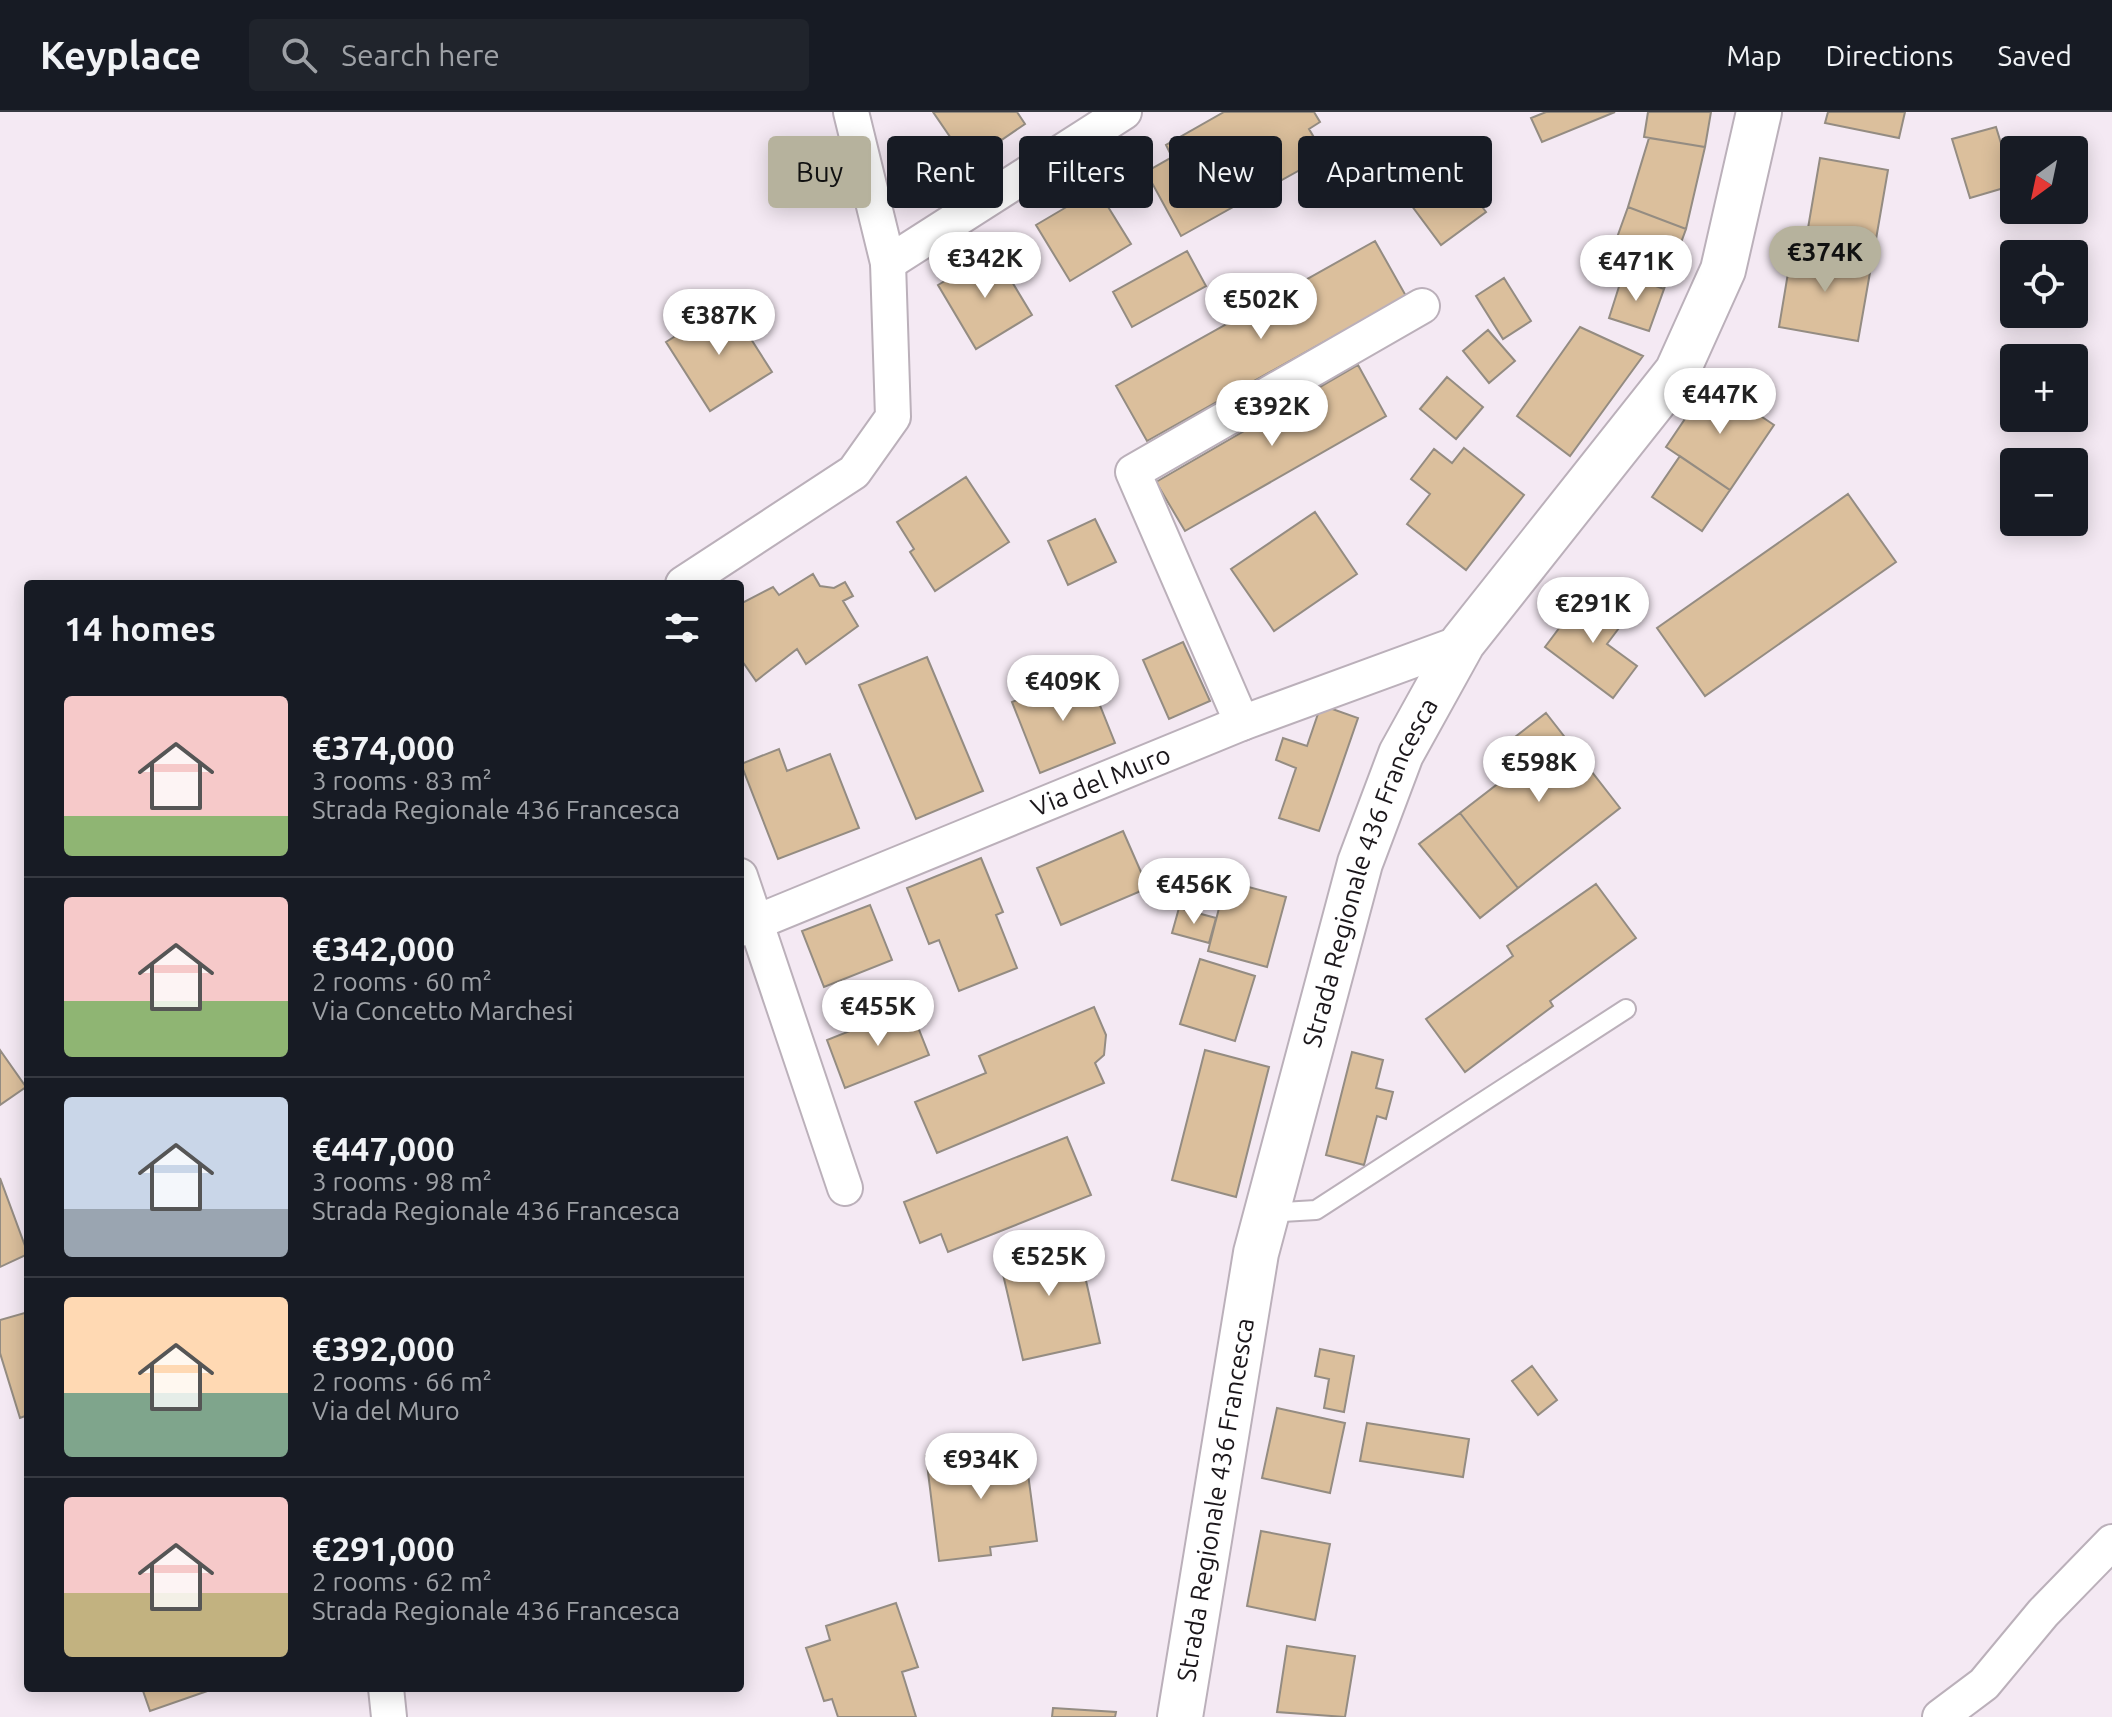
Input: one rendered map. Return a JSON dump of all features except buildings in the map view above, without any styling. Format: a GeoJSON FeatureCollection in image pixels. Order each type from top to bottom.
{"type":"FeatureCollection","features":[{"type":"Feature","properties":{"kind":"street"},"geometry":{"type":"LineString","coordinates":[[689,580],[854,472],[893,417],[888,263],[851,112]]}},
{"type":"Feature","properties":{"kind":"street"},"geometry":{"type":"LineString","coordinates":[[888,263],[1124,112]]}},
{"type":"Feature","properties":{"kind":"street","name":"Strada Regionale 436 Francesca"},"geometry":{"type":"LineString","coordinates":[[1180,1717],[1245,1313],[1266,1213],[1360,863],[1401,754],[1463,642],[1677,372],[1723,270],[1759,112]]}},
{"type":"Feature","properties":{"kind":"street"},"geometry":{"type":"LineString","coordinates":[[1242,723],[1133,472],[1422,306]]}},
{"type":"Feature","properties":{"kind":"street","name":"Via del Muro"},"geometry":{"type":"LineString","coordinates":[[748,925],[1242,723],[1463,642]]}},
{"type":"Feature","properties":{"kind":"street"},"geometry":{"type":"LineString","coordinates":[[744,900],[748,925],[845,1188]]}},
{"type":"Feature","properties":{"kind":"street"},"geometry":{"type":"LineString","coordinates":[[1940,1717],[1984,1684],[2043,1613],[2112,1542]]}},
{"type":"Feature","properties":{"kind":"street"},"geometry":{"type":"LineString","coordinates":[[386,1692],[389,1717]]}},
{"type":"Feature","properties":{"kind":"lane"},"geometry":{"type":"LineString","coordinates":[[1266,1213],[1316,1210],[1626,1009]]}}]}
